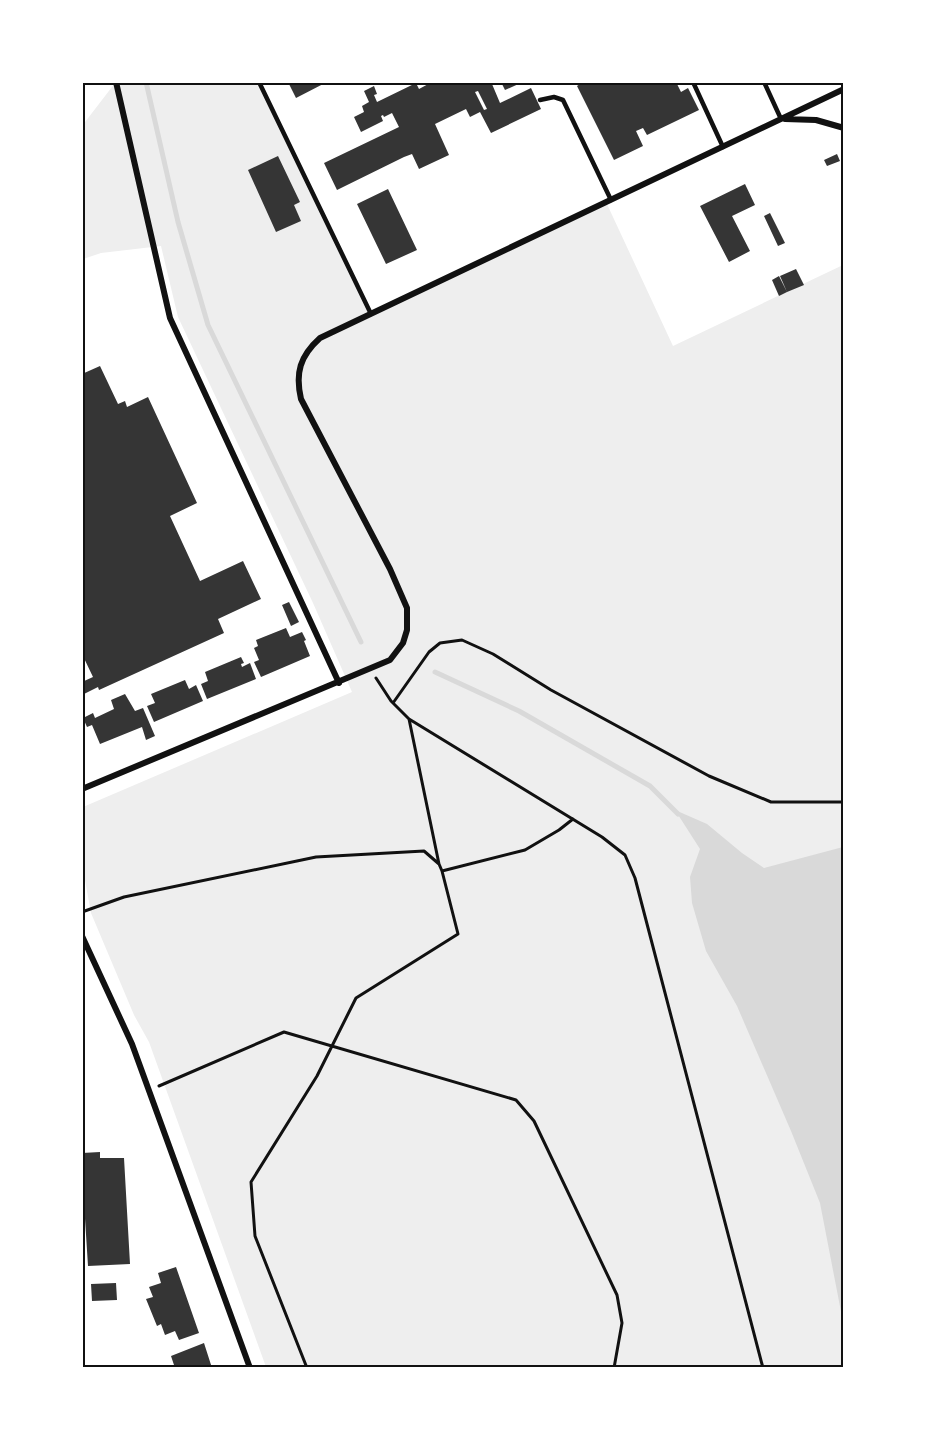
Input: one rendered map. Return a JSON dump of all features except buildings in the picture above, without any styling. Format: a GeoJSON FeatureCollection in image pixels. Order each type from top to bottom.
{"type":"FeatureCollection","features":[{"type":"Feature","properties":{"kind":"street"},"geometry":{"type":"LineString","coordinates":[[116,82],[170,318],[339,683]]}},
{"type":"Feature","properties":{"kind":"street"},"geometry":{"type":"LineString","coordinates":[[82,789],[390,660],[404,643],[408,630],[408,608],[301,399],[298,386],[299,369],[307,350],[320,338],[843,89]]}},
{"type":"Feature","properties":{"kind":"street"},"geometry":{"type":"LineString","coordinates":[[781,119],[816,120],[843,128]]}},
{"type":"Feature","properties":{"kind":"street"},"geometry":{"type":"LineString","coordinates":[[82,936],[132,1044],[250,1368]]}},
{"type":"Feature","properties":{"kind":"lane"},"geometry":{"type":"LineString","coordinates":[[259,82],[371,314]]}},
{"type":"Feature","properties":{"kind":"lane"},"geometry":{"type":"LineString","coordinates":[[693,82],[723,147]]}},
{"type":"Feature","properties":{"kind":"lane"},"geometry":{"type":"LineString","coordinates":[[764,82],[781,119]]}},
{"type":"Feature","properties":{"kind":"lane"},"geometry":{"type":"LineString","coordinates":[[540,100],[554,97],[563,100],[611,200]]}},
{"type":"Feature","properties":{"kind":"path"},"geometry":{"type":"LineString","coordinates":[[393,703],[429,652],[440,643],[462,640],[493,654],[551,690],[709,776],[771,802],[843,802]]}},
{"type":"Feature","properties":{"kind":"path"},"geometry":{"type":"LineString","coordinates":[[370,669],[393,703],[409,719],[602,837],[624,855],[635,878],[763,1368]]}},
{"type":"Feature","properties":{"kind":"path"},"geometry":{"type":"LineString","coordinates":[[307,1368],[255,1236],[251,1182],[317,1076],[356,998],[458,934],[439,864],[409,719]]}},
{"type":"Feature","properties":{"kind":"path"},"geometry":{"type":"LineString","coordinates":[[442,871],[525,850],[573,819]]}},
{"type":"Feature","properties":{"kind":"path"},"geometry":{"type":"LineString","coordinates":[[82,912],[124,897],[316,857],[424,851],[439,864]]}},
{"type":"Feature","properties":{"kind":"path"},"geometry":{"type":"LineString","coordinates":[[149,1090],[284,1032],[516,1100],[534,1121],[617,1295],[622,1323],[614,1368]]}},
{"type":"Feature","properties":{"kind":"shaded area"},"geometry":{"type":"Polygon","coordinates":[[[115,83],[259,83],[372,314],[606,202],[673,346],[843,265],[843,1367],[266,1367],[149,1042],[134,1015],[91,913],[83,869],[83,807],[352,692],[313,603],[178,317],[161,246],[101,253],[83,259],[82,126],[115,83]]]}},
{"type":"Feature","properties":{"kind":"shaded area"},"geometry":{"type":"Polygon","coordinates":[[[675,810],[707,824],[764,868],[843,847],[843,1322],[820,1203],[737,1006],[706,951],[692,903],[690,877],[700,849],[675,810]]]}},
{"type":"Feature","properties":{"kind":"waterway"},"geometry":{"type":"LineString","coordinates":[[146,82],[178,222],[208,325],[361,642]]}},
{"type":"Feature","properties":{"kind":"waterway"},"geometry":{"type":"LineString","coordinates":[[435,672],[519,711],[650,786],[678,814]]}}]}
